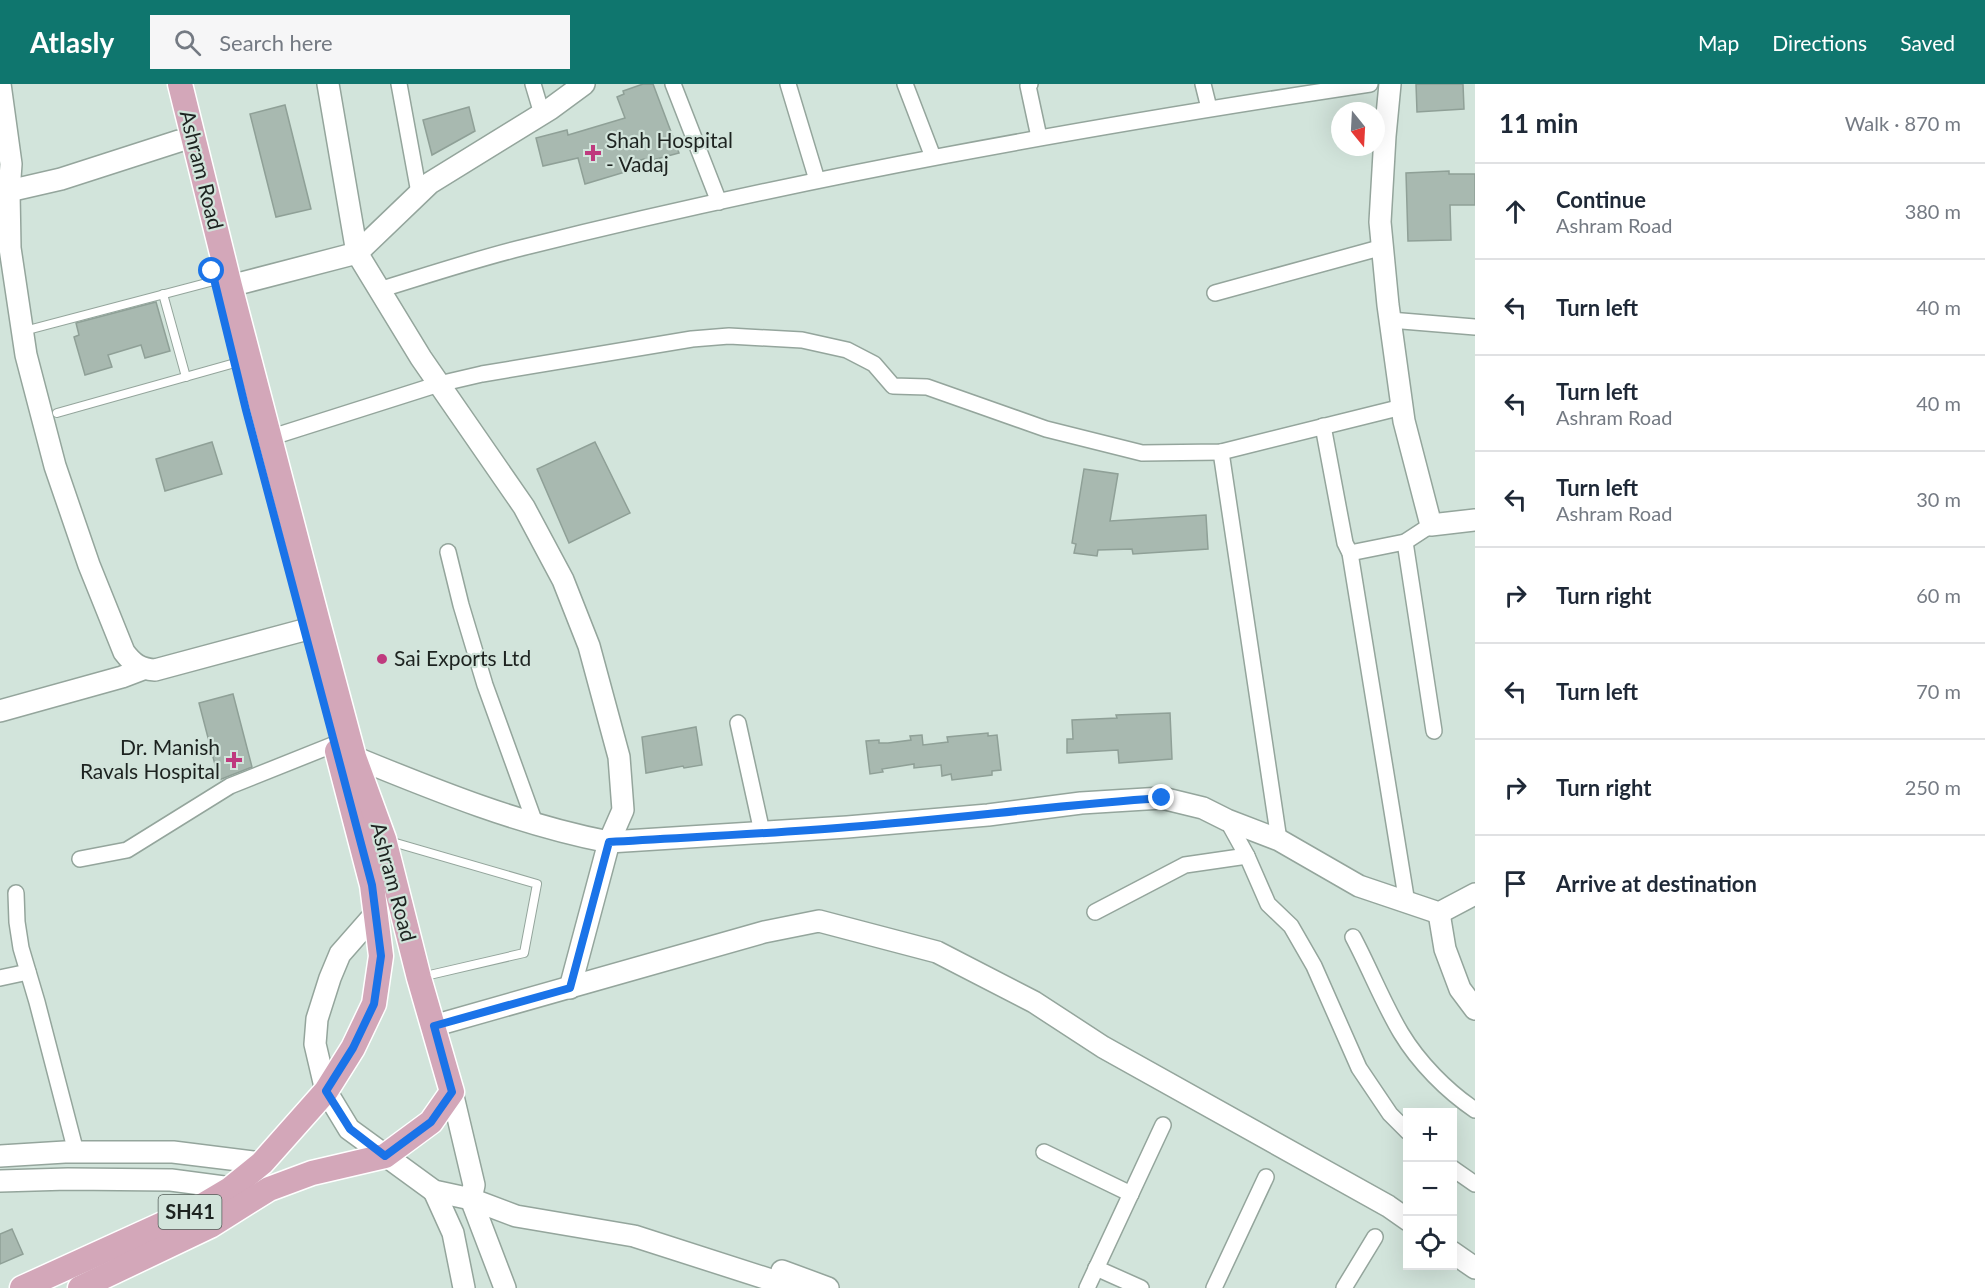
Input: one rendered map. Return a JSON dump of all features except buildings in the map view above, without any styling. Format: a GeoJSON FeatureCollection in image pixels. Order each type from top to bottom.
{"type":"FeatureCollection","features":[{"type":"Feature","properties":{"kind":"main road","name":"Ashram Road"},"geometry":{"type":"LineString","coordinates":[[22,1288],[198,1208],[230,1189],[262,1163],[326,1091],[353,1048],[374,1004],[381,956],[372,885],[345,750],[269,438],[179,141],[165,84]]}},
{"type":"Feature","properties":{"kind":"main road","name":"Ashram Road"},"geometry":{"type":"LineString","coordinates":[[180,84],[222,283],[235,363],[304,630],[345,750],[384,839],[419,978],[452,1092]]}},
{"type":"Feature","properties":{"kind":"main road"},"geometry":{"type":"LineString","coordinates":[[80,1288],[210,1226],[269,1189],[312,1173],[385,1156],[431,1122],[452,1092]]}},
{"type":"Feature","properties":{"kind":"street"},"geometry":{"type":"LineString","coordinates":[[0,84],[11,164],[4,193],[10,248],[22,331],[46,433],[89,565],[124,652],[133,663],[142,669]]}},
{"type":"Feature","properties":{"kind":"street"},"geometry":{"type":"LineString","coordinates":[[328,84],[357,254],[439,384],[525,507],[563,580],[590,646],[619,757],[623,810],[609,842],[570,988]]}},
{"type":"Feature","properties":{"kind":"street"},"geometry":{"type":"LineString","coordinates":[[399,84],[419,193]]}},
{"type":"Feature","properties":{"kind":"street"},"geometry":{"type":"LineString","coordinates":[[533,84],[542,114]]}},
{"type":"Feature","properties":{"kind":"street"},"geometry":{"type":"LineString","coordinates":[[222,283],[357,254],[430,183],[542,114],[584,84]]}},
{"type":"Feature","properties":{"kind":"street"},"geometry":{"type":"LineString","coordinates":[[673,84],[720,202]]}},
{"type":"Feature","properties":{"kind":"street"},"geometry":{"type":"LineString","coordinates":[[788,84],[817,180]]}},
{"type":"Feature","properties":{"kind":"street"},"geometry":{"type":"LineString","coordinates":[[905,84],[933,157]]}},
{"type":"Feature","properties":{"kind":"street"},"geometry":{"type":"LineString","coordinates":[[1030,84],[1028,86],[1029,95],[1039,137]]}},
{"type":"Feature","properties":{"kind":"street"},"geometry":{"type":"LineString","coordinates":[[1203,84],[1209,108]]}},
{"type":"Feature","properties":{"kind":"street"},"geometry":{"type":"LineString","coordinates":[[379,290],[523,247],[817,180],[1039,137],[1370,84]]}},
{"type":"Feature","properties":{"kind":"street"},"geometry":{"type":"LineString","coordinates":[[1390,84],[1380,222],[1402,407],[1431,525]]}},
{"type":"Feature","properties":{"kind":"street"},"geometry":{"type":"LineString","coordinates":[[4,193],[62,179],[179,141]]}},
{"type":"Feature","properties":{"kind":"street"},"geometry":{"type":"LineString","coordinates":[[1215,293],[1383,247]]}},
{"type":"Feature","properties":{"kind":"street"},"geometry":{"type":"LineString","coordinates":[[1390,320],[1475,327]]}},
{"type":"Feature","properties":{"kind":"street"},"geometry":{"type":"LineString","coordinates":[[269,438],[439,384],[482,374],[692,339],[729,336],[802,340],[847,350],[874,364],[893,386],[927,387],[1047,429],[1142,453],[1221,452],[1402,407]]}},
{"type":"Feature","properties":{"kind":"street"},"geometry":{"type":"LineString","coordinates":[[1323,426],[1345,543],[1350,553],[1407,903]]}},
{"type":"Feature","properties":{"kind":"street"},"geometry":{"type":"LineString","coordinates":[[1221,452],[1280,840]]}},
{"type":"Feature","properties":{"kind":"street"},"geometry":{"type":"LineString","coordinates":[[1350,553],[1406,542],[1431,525],[1475,520]]}},
{"type":"Feature","properties":{"kind":"street"},"geometry":{"type":"LineString","coordinates":[[1406,542],[1434,731]]}},
{"type":"Feature","properties":{"kind":"street"},"geometry":{"type":"LineString","coordinates":[[448,552],[461,606],[485,685],[536,823]]}},
{"type":"Feature","properties":{"kind":"street"},"geometry":{"type":"LineString","coordinates":[[0,711],[122,677],[142,669],[155,670],[171,667],[304,630]]}},
{"type":"Feature","properties":{"kind":"street"},"geometry":{"type":"LineString","coordinates":[[738,723],[762,832]]}},
{"type":"Feature","properties":{"kind":"street"},"geometry":{"type":"LineString","coordinates":[[80,859],[128,850],[230,786],[345,750],[441,793],[570,834],[609,842],[894,823],[988,815],[1082,803],[1162,798],[1203,808],[1227,820],[1280,840],[1359,886],[1439,913],[1475,894]]}},
{"type":"Feature","properties":{"kind":"street"},"geometry":{"type":"LineString","coordinates":[[1227,820],[1247,856],[1268,904],[1291,926],[1314,966],[1359,1068],[1390,1114],[1403,1128]]}},
{"type":"Feature","properties":{"kind":"street"},"geometry":{"type":"LineString","coordinates":[[1095,912],[1185,865],[1247,856]]}},
{"type":"Feature","properties":{"kind":"street"},"geometry":{"type":"LineString","coordinates":[[16,893],[21,948],[76,1152]]}},
{"type":"Feature","properties":{"kind":"street"},"geometry":{"type":"LineString","coordinates":[[376,913],[340,954],[317,1019],[315,1044],[326,1091],[350,1129],[434,1191],[453,1233],[464,1288]]}},
{"type":"Feature","properties":{"kind":"street"},"geometry":{"type":"LineString","coordinates":[[1439,913],[1445,949],[1460,989],[1475,1009]]}},
{"type":"Feature","properties":{"kind":"street"},"geometry":{"type":"LineString","coordinates":[[434,1026],[764,932],[819,921],[937,952],[1034,1002],[1103,1047],[1388,1206],[1403,1217]]}},
{"type":"Feature","properties":{"kind":"street"},"geometry":{"type":"LineString","coordinates":[[1353,937],[1401,1034],[1428,1068],[1463,1102],[1475,1110]]}},
{"type":"Feature","properties":{"kind":"street"},"geometry":{"type":"LineString","coordinates":[[0,978],[28,972]]}},
{"type":"Feature","properties":{"kind":"street"},"geometry":{"type":"LineString","coordinates":[[452,1092],[472,1192],[498,1283]]}},
{"type":"Feature","properties":{"kind":"street"},"geometry":{"type":"LineString","coordinates":[[1087,1288],[1163,1125]]}},
{"type":"Feature","properties":{"kind":"street"},"geometry":{"type":"LineString","coordinates":[[0,1156],[76,1152],[173,1152],[262,1163]]}},
{"type":"Feature","properties":{"kind":"street"},"geometry":{"type":"LineString","coordinates":[[1044,1152],[1131,1194]]}},
{"type":"Feature","properties":{"kind":"street"},"geometry":{"type":"LineString","coordinates":[[1457,1171],[1475,1184]]}},
{"type":"Feature","properties":{"kind":"street"},"geometry":{"type":"LineString","coordinates":[[1214,1288],[1266,1177]]}},
{"type":"Feature","properties":{"kind":"street"},"geometry":{"type":"LineString","coordinates":[[0,1181],[171,1180],[230,1189],[269,1189]]}},
{"type":"Feature","properties":{"kind":"street"},"geometry":{"type":"LineString","coordinates":[[434,1191],[472,1192],[518,1204],[637,1224],[810,1280],[828,1288]]}},
{"type":"Feature","properties":{"kind":"street"},"geometry":{"type":"LineString","coordinates":[[472,1192],[516,1216],[634,1236],[796,1288]]}},
{"type":"Feature","properties":{"kind":"street"},"geometry":{"type":"LineString","coordinates":[[1344,1288],[1375,1237]]}},
{"type":"Feature","properties":{"kind":"street"},"geometry":{"type":"LineString","coordinates":[[1457,1254],[1473,1262]]}},
{"type":"Feature","properties":{"kind":"street"},"geometry":{"type":"LineString","coordinates":[[1096,1268],[1141,1288]]}},
{"type":"Feature","properties":{"kind":"lane"},"geometry":{"type":"LineString","coordinates":[[22,331],[163,294],[222,283]]}},
{"type":"Feature","properties":{"kind":"lane"},"geometry":{"type":"LineString","coordinates":[[163,294],[186,377]]}},
{"type":"Feature","properties":{"kind":"lane"},"geometry":{"type":"LineString","coordinates":[[57,412],[235,363]]}},
{"type":"Feature","properties":{"kind":"lane"},"geometry":{"type":"LineString","coordinates":[[384,839],[537,884],[524,953],[419,978]]}},
{"type":"Feature","properties":{"kind":"lane"},"geometry":{"type":"LineString","coordinates":[[459,1258],[472,1288]]}},
{"type":"Feature","properties":{"kind":"place","name":"Shah Hospital - Vadaj"},"geometry":{"type":"Point","coordinates":[593,153]}},
{"type":"Feature","properties":{"kind":"place","name":"Sai Exports Ltd"},"geometry":{"type":"Point","coordinates":[382,659]}},
{"type":"Feature","properties":{"kind":"place","name":"Dr. Manish Ravals Hospital"},"geometry":{"type":"Point","coordinates":[234,760]}},
{"type":"Feature","properties":{"kind":"route"},"geometry":{"type":"LineString","coordinates":[[212,271],[246,410],[372,885],[381,956],[374,1004],[353,1048],[326,1091],[350,1129],[385,1156],[431,1122],[452,1092],[434,1026],[570,988],[609,842],[847,827],[988,815],[1082,803],[1162,798]]}}]}
